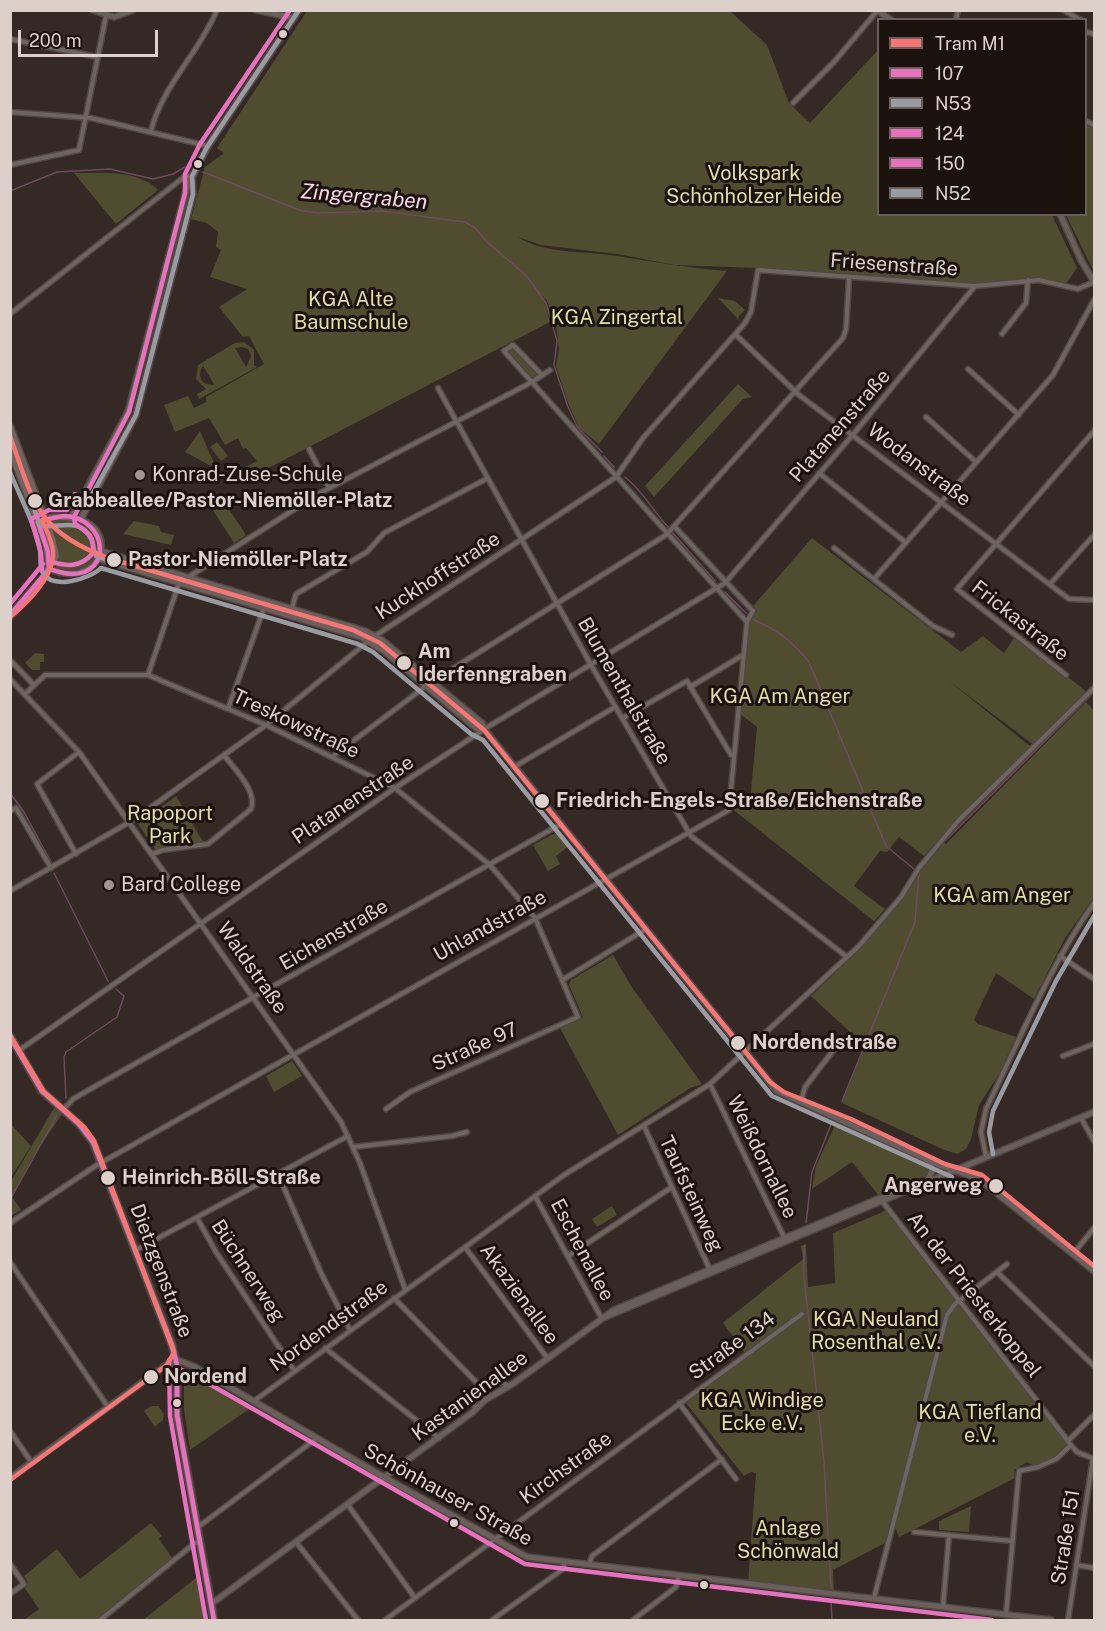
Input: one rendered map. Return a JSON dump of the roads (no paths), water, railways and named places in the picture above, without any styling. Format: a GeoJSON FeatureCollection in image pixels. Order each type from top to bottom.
{"type":"FeatureCollection","features":[{"type":"Feature","properties":{"kind":"main road"},"geometry":{"type":"LineString","coordinates":[[93,10],[106,16],[123,15],[133,10]]}},
{"type":"Feature","properties":{"kind":"main road"},"geometry":{"type":"LineString","coordinates":[[256,10],[294,18]]}},
{"type":"Feature","properties":{"kind":"main road"},"geometry":{"type":"LineString","coordinates":[[71,518],[128,412],[187,187],[208,146],[298,11],[290,10]]}},
{"type":"Feature","properties":{"kind":"main road"},"geometry":{"type":"LineString","coordinates":[[81,519],[136,416],[193,194],[192,176]]}},
{"type":"Feature","properties":{"kind":"main road"},"geometry":{"type":"LineString","coordinates":[[1061,216],[1081,260],[1095,282]]}},
{"type":"Feature","properties":{"kind":"main road"},"geometry":{"type":"LineString","coordinates":[[10,427],[56,552],[55,560],[49,569],[10,616]]}},
{"type":"Feature","properties":{"kind":"main road"},"geometry":{"type":"LineString","coordinates":[[10,449],[48,552],[49,569]]}},
{"type":"Feature","properties":{"kind":"main road"},"geometry":{"type":"LineString","coordinates":[[38,522],[45,519],[81,519],[97,531],[101,551],[99,559],[89,569],[80,574],[69,575],[49,569]]}},
{"type":"Feature","properties":{"kind":"main road"},"geometry":{"type":"LineString","coordinates":[[101,551],[376,636],[482,723],[514,767],[777,1091],[929,1160],[983,1180],[1095,1271]]}},
{"type":"Feature","properties":{"kind":"main road"},"geometry":{"type":"LineString","coordinates":[[99,559],[369,641],[476,728],[485,730]]}},
{"type":"Feature","properties":{"kind":"main road","name":"Dietzgenstraße"},"geometry":{"type":"LineString","coordinates":[[11,1041],[42,1091],[89,1134],[136,1250],[176,1360],[177,1412],[214,1620]]}},
{"type":"Feature","properties":{"kind":"main road","name":"Kastanienallee"},"geometry":{"type":"LineString","coordinates":[[211,1604],[476,1410],[485,1400],[548,1359],[614,1310],[1095,1112]]}},
{"type":"Feature","properties":{"kind":"main road"},"geometry":{"type":"LineString","coordinates":[[925,1183],[932,1171],[929,1160]]}},
{"type":"Feature","properties":{"kind":"main road"},"geometry":{"type":"LineString","coordinates":[[10,1478],[176,1360]]}},
{"type":"Feature","properties":{"kind":"main road","name":"Schönhauser Straße"},"geometry":{"type":"LineString","coordinates":[[176,1360],[193,1366],[384,1478],[527,1557],[1051,1620]]}},
{"type":"Feature","properties":{"kind":"street"},"geometry":{"type":"LineString","coordinates":[[151,131],[160,103],[207,31],[217,10]]}},
{"type":"Feature","properties":{"kind":"street"},"geometry":{"type":"LineString","coordinates":[[1063,10],[1079,18],[1079,10]]}},
{"type":"Feature","properties":{"kind":"street"},"geometry":{"type":"LineString","coordinates":[[793,103],[843,52],[877,11]]}},
{"type":"Feature","properties":{"kind":"street"},"geometry":{"type":"LineString","coordinates":[[10,165],[79,150],[106,16]]}},
{"type":"Feature","properties":{"kind":"street"},"geometry":{"type":"LineString","coordinates":[[10,39],[97,57]]}},
{"type":"Feature","properties":{"kind":"street"},"geometry":{"type":"LineString","coordinates":[[10,112],[85,117],[208,146]]}},
{"type":"Feature","properties":{"kind":"street"},"geometry":{"type":"LineString","coordinates":[[10,314],[183,177],[192,176]]}},
{"type":"Feature","properties":{"kind":"street","name":"Friesenstraße"},"geometry":{"type":"LineString","coordinates":[[758,270],[975,286],[1028,280],[1048,281],[1078,289],[1095,282]]}},
{"type":"Feature","properties":{"kind":"street","name":"Kuckhoffstraße"},"geometry":{"type":"LineString","coordinates":[[10,891],[129,823],[266,725],[376,636],[616,477],[643,438],[736,335],[749,316],[758,270]]}},
{"type":"Feature","properties":{"kind":"street"},"geometry":{"type":"LineString","coordinates":[[433,681],[671,531],[797,392],[845,334],[849,278]]}},
{"type":"Feature","properties":{"kind":"street"},"geometry":{"type":"LineString","coordinates":[[1002,334],[1026,303],[1028,280]]}},
{"type":"Feature","properties":{"kind":"street","name":"Platanenstraße"},"geometry":{"type":"LineString","coordinates":[[725,583],[853,434],[975,286]]}},
{"type":"Feature","properties":{"kind":"street"},"geometry":{"type":"LineString","coordinates":[[874,579],[1053,375],[1095,300]]}},
{"type":"Feature","properties":{"kind":"street","name":"Wodanstraße"},"geometry":{"type":"LineString","coordinates":[[736,335],[797,392],[1050,584],[1069,598],[1095,600]]}},
{"type":"Feature","properties":{"kind":"street"},"geometry":{"type":"LineString","coordinates":[[542,374],[513,345],[504,351],[616,477],[753,611],[747,621],[715,590],[671,531]]}},
{"type":"Feature","properties":{"kind":"street"},"geometry":{"type":"LineString","coordinates":[[968,369],[1019,415]]}},
{"type":"Feature","properties":{"kind":"street"},"geometry":{"type":"LineString","coordinates":[[147,675],[179,582],[191,578],[193,572],[232,551],[329,488],[532,382],[549,370]]}},
{"type":"Feature","properties":{"kind":"street","name":"Blumenthalstraße"},"geometry":{"type":"LineString","coordinates":[[438,387],[556,603],[689,832],[847,957]]}},
{"type":"Feature","properties":{"kind":"street"},"geometry":{"type":"LineString","coordinates":[[926,417],[976,462]]}},
{"type":"Feature","properties":{"kind":"street"},"geometry":{"type":"LineString","coordinates":[[995,542],[1095,430]]}},
{"type":"Feature","properties":{"kind":"street"},"geometry":{"type":"LineString","coordinates":[[309,449],[329,488]]}},
{"type":"Feature","properties":{"kind":"street"},"geometry":{"type":"LineString","coordinates":[[819,473],[905,542]]}},
{"type":"Feature","properties":{"kind":"street"},"geometry":{"type":"LineString","coordinates":[[292,609],[296,594],[367,552],[384,533],[488,478]]}},
{"type":"Feature","properties":{"kind":"street"},"geometry":{"type":"LineString","coordinates":[[1050,584],[1095,535]]}},
{"type":"Feature","properties":{"kind":"street","name":"Frickastraße"},"geometry":{"type":"LineString","coordinates":[[995,542],[957,590],[1066,675]]}},
{"type":"Feature","properties":{"kind":"street"},"geometry":{"type":"LineString","coordinates":[[834,548],[933,626],[952,635]]}},
{"type":"Feature","properties":{"kind":"street"},"geometry":{"type":"LineString","coordinates":[[715,590],[725,583]]}},
{"type":"Feature","properties":{"kind":"street","name":"Platanenstraße"},"geometry":{"type":"LineString","coordinates":[[18,1051],[395,788],[485,730],[715,590]]}},
{"type":"Feature","properties":{"kind":"street"},"geometry":{"type":"LineString","coordinates":[[228,709],[264,608]]}},
{"type":"Feature","properties":{"kind":"street","name":"Uhlandstraße"},"geometry":{"type":"LineString","coordinates":[[102,1162],[729,810],[747,621]]}},
{"type":"Feature","properties":{"kind":"street"},"geometry":{"type":"LineString","coordinates":[[690,687],[743,655]]}},
{"type":"Feature","properties":{"kind":"street"},"geometry":{"type":"LineString","coordinates":[[10,660],[34,685],[25,694]]}},
{"type":"Feature","properties":{"kind":"street","name":"Treskowstraße"},"geometry":{"type":"LineString","coordinates":[[34,685],[45,675],[147,675],[266,725],[395,788],[490,865],[536,918],[564,979],[578,1017]]}},
{"type":"Feature","properties":{"kind":"street","name":"Waldstraße"},"geometry":{"type":"LineString","coordinates":[[10,679],[79,752],[294,1054],[348,1137],[405,1289]]}},
{"type":"Feature","properties":{"kind":"street"},"geometry":{"type":"LineString","coordinates":[[622,718],[685,681],[731,755],[734,755]]}},
{"type":"Feature","properties":{"kind":"street"},"geometry":{"type":"LineString","coordinates":[[332,757],[426,686]]}},
{"type":"Feature","properties":{"kind":"street","name":"Nordendstraße"},"geometry":{"type":"LineString","coordinates":[[254,1401],[535,1196],[600,1151],[710,1084],[847,957],[901,897],[919,868],[958,821],[1095,688]]}},
{"type":"Feature","properties":{"kind":"street"},"geometry":{"type":"LineString","coordinates":[[514,767],[615,707]]}},
{"type":"Feature","properties":{"kind":"street"},"geometry":{"type":"LineString","coordinates":[[76,854],[37,784],[79,752]]}},
{"type":"Feature","properties":{"kind":"street"},"geometry":{"type":"LineString","coordinates":[[152,854],[164,850],[208,844],[249,811],[253,804],[251,793],[224,755]]}},
{"type":"Feature","properties":{"kind":"street"},"geometry":{"type":"LineString","coordinates":[[10,811],[16,808],[51,868]]}},
{"type":"Feature","properties":{"kind":"street","name":"Eichenstraße"},"geometry":{"type":"LineString","coordinates":[[63,1110],[73,1099],[561,824]]}},
{"type":"Feature","properties":{"kind":"street"},"geometry":{"type":"LineString","coordinates":[[986,1156],[981,1136],[986,1109],[1060,956],[1095,903]]}},
{"type":"Feature","properties":{"kind":"street"},"geometry":{"type":"LineString","coordinates":[[564,979],[646,929]]}},
{"type":"Feature","properties":{"kind":"street"},"geometry":{"type":"LineString","coordinates":[[1060,956],[1095,979]]}},
{"type":"Feature","properties":{"kind":"street","name":"Straße 97"},"geometry":{"type":"LineString","coordinates":[[386,1109],[410,1092],[578,1017]]}},
{"type":"Feature","properties":{"kind":"street"},"geometry":{"type":"LineString","coordinates":[[801,1102],[806,1087],[839,1043]]}},
{"type":"Feature","properties":{"kind":"street"},"geometry":{"type":"LineString","coordinates":[[1062,1056],[1095,1044]]}},
{"type":"Feature","properties":{"kind":"street","name":"Weißdornallee"},"geometry":{"type":"LineString","coordinates":[[710,1084],[785,1240]]}},
{"type":"Feature","properties":{"kind":"street"},"geometry":{"type":"LineString","coordinates":[[1081,1118],[1095,1141]]}},
{"type":"Feature","properties":{"kind":"street","name":"Taufsteinweg"},"geometry":{"type":"LineString","coordinates":[[644,1126],[711,1272]]}},
{"type":"Feature","properties":{"kind":"street"},"geometry":{"type":"LineString","coordinates":[[353,1147],[452,1136],[467,1132]]}},
{"type":"Feature","properties":{"kind":"street"},"geometry":{"type":"LineString","coordinates":[[136,1250],[348,1137]]}},
{"type":"Feature","properties":{"kind":"street"},"geometry":{"type":"LineString","coordinates":[[10,1223],[102,1162]]}},
{"type":"Feature","properties":{"kind":"street"},"geometry":{"type":"LineString","coordinates":[[278,1174],[321,1273],[350,1329]]}},
{"type":"Feature","properties":{"kind":"street"},"geometry":{"type":"LineString","coordinates":[[568,1256],[672,1186]]}},
{"type":"Feature","properties":{"kind":"street","name":"Eschenallee"},"geometry":{"type":"LineString","coordinates":[[535,1196],[602,1319]]}},
{"type":"Feature","properties":{"kind":"street","name":"An der Priesterkoppel"},"geometry":{"type":"LineString","coordinates":[[881,1200],[1071,1445],[1077,1452],[1094,1459]]}},
{"type":"Feature","properties":{"kind":"street","name":"Büchnerweg"},"geometry":{"type":"LineString","coordinates":[[197,1218],[220,1258],[294,1370]]}},
{"type":"Feature","properties":{"kind":"street"},"geometry":{"type":"LineString","coordinates":[[1073,1254],[1095,1228]]}},
{"type":"Feature","properties":{"kind":"street","name":"Akazienallee"},"geometry":{"type":"LineString","coordinates":[[465,1247],[548,1359]]}},
{"type":"Feature","properties":{"kind":"street"},"geometry":{"type":"LineString","coordinates":[[10,1262],[108,1407]]}},
{"type":"Feature","properties":{"kind":"street"},"geometry":{"type":"LineString","coordinates":[[874,1598],[948,1315],[960,1301],[1007,1264]]}},
{"type":"Feature","properties":{"kind":"street"},"geometry":{"type":"LineString","coordinates":[[997,1272],[1095,1366]]}},
{"type":"Feature","properties":{"kind":"street"},"geometry":{"type":"LineString","coordinates":[[394,1298],[479,1385]]}},
{"type":"Feature","properties":{"kind":"street","name":"Straße 134"},"geometry":{"type":"LineString","coordinates":[[679,1403],[802,1314]]}},
{"type":"Feature","properties":{"kind":"street"},"geometry":{"type":"LineString","coordinates":[[325,1348],[439,1437]]}},
{"type":"Feature","properties":{"kind":"street"},"geometry":{"type":"LineString","coordinates":[[476,1410],[473,1397],[479,1385],[494,1379],[509,1386]]}},
{"type":"Feature","properties":{"kind":"street"},"geometry":{"type":"LineString","coordinates":[[679,1403],[736,1479]]}},
{"type":"Feature","properties":{"kind":"street","name":"Kirchstraße"},"geometry":{"type":"LineString","coordinates":[[384,1620],[679,1403]]}},
{"type":"Feature","properties":{"kind":"street"},"geometry":{"type":"LineString","coordinates":[[1068,1441],[1095,1415]]}},
{"type":"Feature","properties":{"kind":"street"},"geometry":{"type":"LineString","coordinates":[[10,1431],[32,1463]]}},
{"type":"Feature","properties":{"kind":"street"},"geometry":{"type":"LineString","coordinates":[[197,1527],[317,1438]]}},
{"type":"Feature","properties":{"kind":"street"},"geometry":{"type":"LineString","coordinates":[[1006,1614],[1019,1470],[1032,1469],[1056,1459],[1071,1445]]}},
{"type":"Feature","properties":{"kind":"street"},"geometry":{"type":"LineString","coordinates":[[589,1565],[592,1556],[722,1459]]}},
{"type":"Feature","properties":{"kind":"street","name":"Straße 151"},"geometry":{"type":"LineString","coordinates":[[1068,1620],[1094,1459]]}},
{"type":"Feature","properties":{"kind":"street"},"geometry":{"type":"LineString","coordinates":[[348,1505],[415,1598]]}},
{"type":"Feature","properties":{"kind":"street"},"geometry":{"type":"LineString","coordinates":[[914,1532],[1012,1541]]}},
{"type":"Feature","properties":{"kind":"street"},"geometry":{"type":"LineString","coordinates":[[943,1606],[950,1535]]}},
{"type":"Feature","properties":{"kind":"street"},"geometry":{"type":"LineString","coordinates":[[100,1620],[195,1542],[200,1542]]}},
{"type":"Feature","properties":{"kind":"street"},"geometry":{"type":"LineString","coordinates":[[296,1542],[358,1620]]}},
{"type":"Feature","properties":{"kind":"street"},"geometry":{"type":"LineString","coordinates":[[492,1620],[563,1569],[565,1562]]}},
{"type":"Feature","properties":{"kind":"street"},"geometry":{"type":"LineString","coordinates":[[10,1564],[24,1584],[10,1594]]}},
{"type":"Feature","properties":{"kind":"street"},"geometry":{"type":"LineString","coordinates":[[1076,1565],[1095,1568]]}},
{"type":"Feature","properties":{"kind":"street"},"geometry":{"type":"LineString","coordinates":[[633,1620],[676,1587],[679,1576]]}},
{"type":"Feature","properties":{"kind":"waterway","name":"Zingergraben"},"geometry":{"type":"LineString","coordinates":[[10,191],[57,172],[110,169],[153,179],[173,174],[185,167]]}},
{"type":"Feature","properties":{"kind":"waterway","name":"Zingergraben"},"geometry":{"type":"LineString","coordinates":[[203,172],[302,211],[320,213],[382,211],[465,222],[475,228],[488,243],[526,275],[546,303],[557,341],[554,365],[568,407],[578,428],[602,452]]}},
{"type":"Feature","properties":{"kind":"waterway","name":"Zingergraben"},"geometry":{"type":"LineString","coordinates":[[604,456],[614,467]]}},
{"type":"Feature","properties":{"kind":"waterway","name":"Zingergraben"},"geometry":{"type":"LineString","coordinates":[[625,477],[637,488],[669,528]]}},
{"type":"Feature","properties":{"kind":"waterway","name":"Zingergraben"},"geometry":{"type":"LineString","coordinates":[[672,532],[715,581]]}},
{"type":"Feature","properties":{"kind":"waterway","name":"Zingergraben"},"geometry":{"type":"LineString","coordinates":[[725,592],[746,613]]}},
{"type":"Feature","properties":{"kind":"waterway","name":"Zingergraben"},"geometry":{"type":"LineString","coordinates":[[754,620],[784,637],[809,662],[886,846],[914,869]]}},
{"type":"Feature","properties":{"kind":"waterway"},"geometry":{"type":"LineString","coordinates":[[948,838],[1094,692]]}},
{"type":"Feature","properties":{"kind":"waterway"},"geometry":{"type":"LineString","coordinates":[[856,795],[863,792]]}},
{"type":"Feature","properties":{"kind":"waterway"},"geometry":{"type":"LineString","coordinates":[[10,793],[24,812],[51,862]]}},
{"type":"Feature","properties":{"kind":"waterway"},"geometry":{"type":"LineString","coordinates":[[54,873],[108,981]]}},
{"type":"Feature","properties":{"kind":"waterway","name":"Zingergraben"},"geometry":{"type":"LineString","coordinates":[[842,1101],[915,922],[919,873]]}},
{"type":"Feature","properties":{"kind":"waterway"},"geometry":{"type":"LineString","coordinates":[[66,1098],[64,1057],[66,1052],[117,1017],[124,996],[116,989]]}},
{"type":"Feature","properties":{"kind":"waterway"},"geometry":{"type":"LineString","coordinates":[[10,1200],[57,1115]]}},
{"type":"Feature","properties":{"kind":"waterway","name":"Zingergraben"},"geometry":{"type":"LineString","coordinates":[[806,1223],[812,1172],[832,1122]]}},
{"type":"Feature","properties":{"kind":"waterway","name":"Zingergraben"},"geometry":{"type":"LineString","coordinates":[[804,1246],[804,1276],[824,1462],[831,1588]]}},
{"type":"Feature","properties":{"kind":"waterway","name":"Zingergraben"},"geometry":{"type":"LineString","coordinates":[[831,1601],[832,1620]]}},
{"type":"Feature","properties":{"kind":"tram line","name":"M1"},"geometry":{"type":"LineString","coordinates":[[10,436],[25,480],[41,512],[66,537],[84,548],[108,558],[353,630],[380,643],[484,730],[770,1082],[784,1092],[851,1119],[945,1164],[982,1175],[1094,1266]]}},
{"type":"Feature","properties":{"kind":"tram line","name":"M1"},"geometry":{"type":"LineString","coordinates":[[10,617],[39,588],[50,569],[53,551],[42,520]]}},
{"type":"Feature","properties":{"kind":"tram line","name":"M1"},"geometry":{"type":"LineString","coordinates":[[10,1035],[44,1092],[85,1128],[94,1141],[174,1352],[167,1365],[10,1480]]}},
{"type":"Feature","properties":{"kind":"place","name":"Konrad-Zuse-Schule"},"geometry":{"type":"Point","coordinates":[140,475]}},
{"type":"Feature","properties":{"kind":"place","name":"Grabbeallee/Pastor-Niemöller-Platz"},"geometry":{"type":"Point","coordinates":[35,501]}},
{"type":"Feature","properties":{"kind":"place","name":"Pastor-Niemöller-Platz"},"geometry":{"type":"Point","coordinates":[114,560]}},
{"type":"Feature","properties":{"kind":"place","name":"Am Iderfenngraben"},"geometry":{"type":"Point","coordinates":[404,663]}},
{"type":"Feature","properties":{"kind":"place","name":"Friedrich-Engels-Straße/Eichenstraße"},"geometry":{"type":"Point","coordinates":[542,801]}},
{"type":"Feature","properties":{"kind":"place","name":"Bard College"},"geometry":{"type":"Point","coordinates":[109,885]}},
{"type":"Feature","properties":{"kind":"place","name":"Nordendstraße"},"geometry":{"type":"Point","coordinates":[738,1043]}},
{"type":"Feature","properties":{"kind":"place","name":"Heinrich-Böll-Straße"},"geometry":{"type":"Point","coordinates":[108,1178]}},
{"type":"Feature","properties":{"kind":"place","name":"Angerweg"},"geometry":{"type":"Point","coordinates":[996,1186]}},
{"type":"Feature","properties":{"kind":"place","name":"Nordend"},"geometry":{"type":"Point","coordinates":[151,1377]}},
{"type":"Feature","properties":{"kind":"park label","name":"Volkspark Schönholzer Heide"},"geometry":{"type":"Point","coordinates":[754,186]}},
{"type":"Feature","properties":{"kind":"park label","name":"KGA Alte Baumschule"},"geometry":{"type":"Point","coordinates":[351,312]}},
{"type":"Feature","properties":{"kind":"park label","name":"KGA Zingertal"},"geometry":{"type":"Point","coordinates":[617,318]}},
{"type":"Feature","properties":{"kind":"park label","name":"KGA Am Anger"},"geometry":{"type":"Point","coordinates":[780,697]}},
{"type":"Feature","properties":{"kind":"park label","name":"Rapoport Park"},"geometry":{"type":"Point","coordinates":[170,826]}},
{"type":"Feature","properties":{"kind":"park label","name":"KGA am Anger"},"geometry":{"type":"Point","coordinates":[1002,896]}},
{"type":"Feature","properties":{"kind":"park label","name":"KGA Neuland Rosenthal e.V."},"geometry":{"type":"Point","coordinates":[876,1332]}},
{"type":"Feature","properties":{"kind":"park label","name":"KGA Windige Ecke e.V."},"geometry":{"type":"Point","coordinates":[762,1412]}},
{"type":"Feature","properties":{"kind":"park label","name":"KGA Tiefland e.V."},"geometry":{"type":"Point","coordinates":[980,1424]}},
{"type":"Feature","properties":{"kind":"park label","name":"Anlage Schönwald"},"geometry":{"type":"Point","coordinates":[788,1540]}}]}
